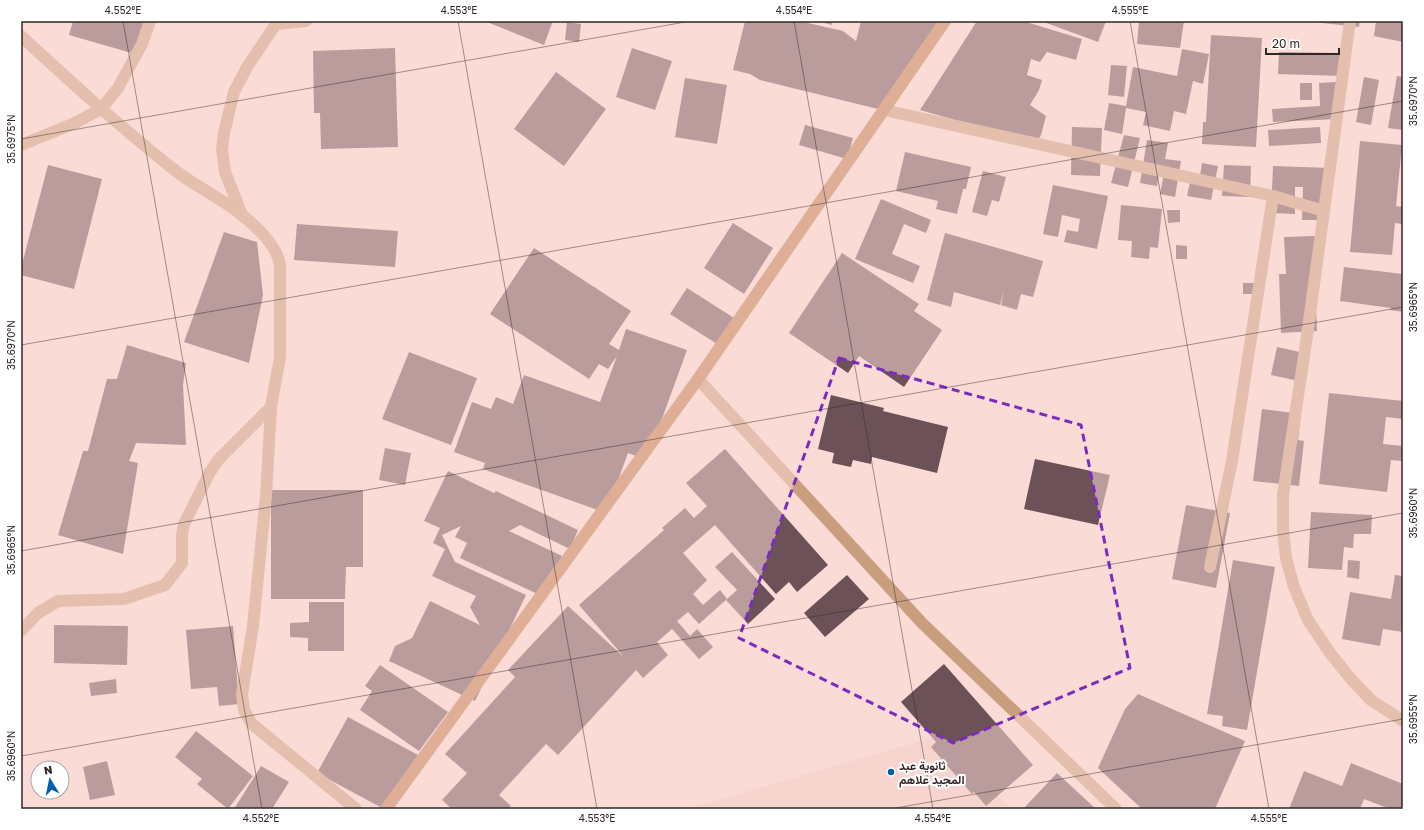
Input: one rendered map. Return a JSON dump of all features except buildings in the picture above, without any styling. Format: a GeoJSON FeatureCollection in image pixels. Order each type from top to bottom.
{"type":"FeatureCollection","features":[{"type":"Feature","properties":{"kind":"main road"},"geometry":{"type":"LineString","coordinates":[[386,809],[698,380],[945,21]]}},
{"type":"Feature","properties":{"kind":"street"},"geometry":{"type":"LineString","coordinates":[[21,145],[101,109],[118,88],[142,44],[150,21]]}},
{"type":"Feature","properties":{"kind":"street"},"geometry":{"type":"LineString","coordinates":[[242,215],[225,172],[222,150],[224,133],[234,92],[247,67],[276,24],[306,21]]}},
{"type":"Feature","properties":{"kind":"street"},"geometry":{"type":"LineString","coordinates":[[1350,21],[1283,495],[1283,529],[1286,558],[1294,587],[1308,620],[1330,653],[1351,679],[1371,700],[1403,721]]}},
{"type":"Feature","properties":{"kind":"street"},"geometry":{"type":"LineString","coordinates":[[21,36],[101,109],[173,169],[242,215],[267,239],[279,256],[280,357],[271,407],[266,496],[254,610],[242,694],[244,710],[252,724],[356,809]]}},
{"type":"Feature","properties":{"kind":"street"},"geometry":{"type":"LineString","coordinates":[[884,110],[1273,196],[1324,211]]}},
{"type":"Feature","properties":{"kind":"street"},"geometry":{"type":"LineString","coordinates":[[1210,567],[1232,461],[1273,196]]}},
{"type":"Feature","properties":{"kind":"street"},"geometry":{"type":"LineString","coordinates":[[698,380],[922,623],[1116,809]]}},
{"type":"Feature","properties":{"kind":"street"},"geometry":{"type":"LineString","coordinates":[[21,631],[38,613],[58,601],[124,599],[165,585],[182,563],[182,536],[184,524],[210,472],[224,454],[271,407]]}},
{"type":"Feature","properties":{"kind":"highlighted area"},"geometry":{"type":"Polygon","coordinates":[[[839,358],[1081,425],[1130,668],[953,743],[739,638],[839,358]]]}},
{"type":"Feature","properties":{"kind":"shaded area","name":"ثانوية عبد المجيد علاهم"},"geometry":{"type":"Polygon","coordinates":[[[931,738],[1010,807],[1009,809],[686,809],[931,738]]]}},
{"type":"Feature","properties":{"kind":"place","name":"ثانوية عبد المجيد علاهم"},"geometry":{"type":"Point","coordinates":[891,772]}}]}
